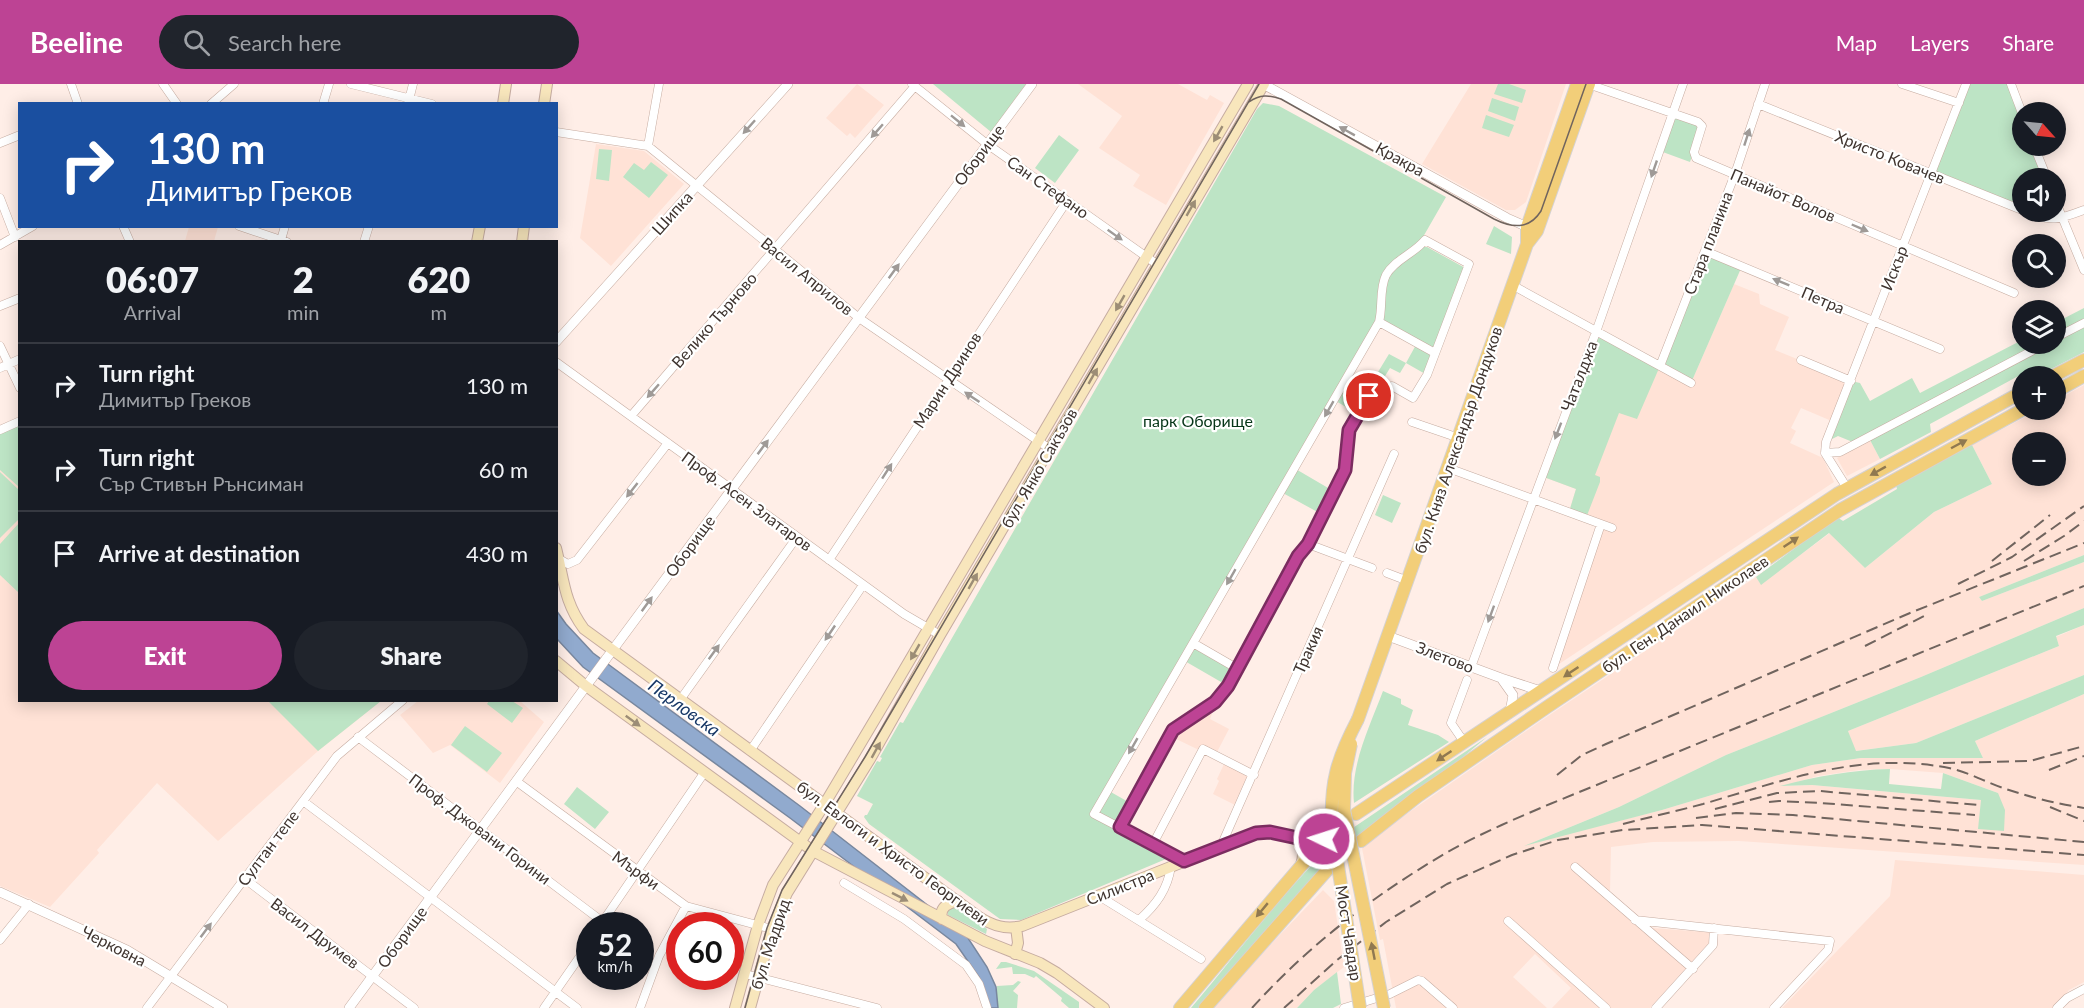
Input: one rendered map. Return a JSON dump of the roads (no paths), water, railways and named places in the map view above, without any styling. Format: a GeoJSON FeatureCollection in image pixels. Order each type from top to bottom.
{"type":"FeatureCollection","features":[{"type":"Feature","properties":{"kind":"main road"},"geometry":{"type":"LineString","coordinates":[[502,102],[506,84]]}},
{"type":"Feature","properties":{"kind":"main road"},"geometry":{"type":"LineString","coordinates":[[544,102],[547,84]]}},
{"type":"Feature","properties":{"kind":"main road","name":"бул. Янко Сакъзов"},"geometry":{"type":"LineString","coordinates":[[800,842],[825,804],[1248,84]]}},
{"type":"Feature","properties":{"kind":"main road","name":"бул. Янко Сакъзов"},"geometry":{"type":"LineString","coordinates":[[813,851],[837,814],[1264,84]]}},
{"type":"Feature","properties":{"kind":"main road","name":"бул. Княз Александър Дондуков"},"geometry":{"type":"LineString","coordinates":[[1388,636],[1527,244],[1577,84]]}},
{"type":"Feature","properties":{"kind":"main road","name":"бул. Княз Александър Дондуков"},"geometry":{"type":"LineString","coordinates":[[1532,229],[1589,84]]}},
{"type":"Feature","properties":{"kind":"main road"},"geometry":{"type":"LineString","coordinates":[[2066,369],[2084,360]]}},
{"type":"Feature","properties":{"kind":"main road"},"geometry":{"type":"LineString","coordinates":[[2066,386],[2084,376]]}},
{"type":"Feature","properties":{"kind":"main road","name":"бул. Ген. Данаил Николаев"},"geometry":{"type":"LineString","coordinates":[[1356,814],[1846,488],[2012,397]]}},
{"type":"Feature","properties":{"kind":"main road","name":"бул. Ген. Данаил Николаев"},"geometry":{"type":"LineString","coordinates":[[1361,841],[1418,796],[1551,704],[1840,510],[2012,415]]}},
{"type":"Feature","properties":{"kind":"main road","name":"бул. Евлоги и Христо Георгиеви"},"geometry":{"type":"LineString","coordinates":[[558,554],[566,596],[573,614],[609,655],[680,700],[991,924],[1005,928],[1016,927]]}},
{"type":"Feature","properties":{"kind":"main road","name":"Мост Чавдар"},"geometry":{"type":"LineString","coordinates":[[1360,1008],[1332,826],[1331,799],[1339,760],[1358,719],[1388,636]]}},
{"type":"Feature","properties":{"kind":"main road","name":"бул. Евлоги и Христо Георгиеви"},"geometry":{"type":"LineString","coordinates":[[558,662],[589,682],[704,773],[813,851],[942,919],[1015,954],[1040,963],[1104,1008]]}},
{"type":"Feature","properties":{"kind":"main road"},"geometry":{"type":"LineString","coordinates":[[1525,722],[1542,691],[1551,704]]}},
{"type":"Feature","properties":{"kind":"main road","name":"Мост Чавдар"},"geometry":{"type":"LineString","coordinates":[[1358,719],[1345,773],[1344,810],[1384,1008]]}},
{"type":"Feature","properties":{"kind":"main road","name":"Силистра"},"geometry":{"type":"LineString","coordinates":[[1016,927],[1256,833],[1270,832],[1323,841]]}},
{"type":"Feature","properties":{"kind":"main road"},"geometry":{"type":"LineString","coordinates":[[1293,837],[1299,841],[1304,850],[1301,866]]}},
{"type":"Feature","properties":{"kind":"main road"},"geometry":{"type":"LineString","coordinates":[[1180,1008],[1323,841]]}},
{"type":"Feature","properties":{"kind":"main road","name":"бул. Мадрид"},"geometry":{"type":"LineString","coordinates":[[735,1008],[758,925],[773,885],[800,842]]}},
{"type":"Feature","properties":{"kind":"main road","name":"бул. Мадрид"},"geometry":{"type":"LineString","coordinates":[[750,1008],[772,929],[787,893],[813,851]]}},
{"type":"Feature","properties":{"kind":"main road"},"geometry":{"type":"LineString","coordinates":[[1205,1008],[1329,868]]}},
{"type":"Feature","properties":{"kind":"main road"},"geometry":{"type":"LineString","coordinates":[[942,919],[944,908],[949,903],[958,901]]}},
{"type":"Feature","properties":{"kind":"main road"},"geometry":{"type":"LineString","coordinates":[[1015,954],[1018,943],[1016,927]]}},
{"type":"Feature","properties":{"kind":"street"},"geometry":{"type":"LineString","coordinates":[[71,84],[77,102]]}},
{"type":"Feature","properties":{"kind":"street"},"geometry":{"type":"LineString","coordinates":[[163,84],[176,102]]}},
{"type":"Feature","properties":{"kind":"street"},"geometry":{"type":"LineString","coordinates":[[213,102],[234,84]]}},
{"type":"Feature","properties":{"kind":"street"},"geometry":{"type":"LineString","coordinates":[[324,102],[328,84]]}},
{"type":"Feature","properties":{"kind":"street"},"geometry":{"type":"LineString","coordinates":[[351,84],[409,101],[413,84]]}},
{"type":"Feature","properties":{"kind":"street"},"geometry":{"type":"LineString","coordinates":[[558,132],[648,146],[658,84]]}},
{"type":"Feature","properties":{"kind":"street","name":"Шипка"},"geometry":{"type":"LineString","coordinates":[[558,340],[788,84]]}},
{"type":"Feature","properties":{"kind":"street","name":"Оборище"},"geometry":{"type":"LineString","coordinates":[[349,1008],[1032,84]]}},
{"type":"Feature","properties":{"kind":"street","name":"Кракра"},"geometry":{"type":"LineString","coordinates":[[1264,84],[1506,218],[1532,229]]}},
{"type":"Feature","properties":{"kind":"street","name":"Панайот Волов"},"geometry":{"type":"LineString","coordinates":[[1589,84],[1698,122],[1702,126],[1694,152],[1696,158],[2014,293]]}},
{"type":"Feature","properties":{"kind":"street","name":"Чаталджа"},"geometry":{"type":"LineString","coordinates":[[1472,667],[1596,332],[1683,84]]}},
{"type":"Feature","properties":{"kind":"street","name":"Стара планина"},"geometry":{"type":"LineString","coordinates":[[1660,366],[1735,174],[1765,84]]}},
{"type":"Feature","properties":{"kind":"street"},"geometry":{"type":"LineString","coordinates":[[1902,84],[1959,103]]}},
{"type":"Feature","properties":{"kind":"street","name":"Искър"},"geometry":{"type":"LineString","coordinates":[[1825,453],[1826,442],[1966,84]]}},
{"type":"Feature","properties":{"kind":"street"},"geometry":{"type":"LineString","coordinates":[[2011,84],[2018,102]]}},
{"type":"Feature","properties":{"kind":"street","name":"Сан Стефано"},"geometry":{"type":"LineString","coordinates":[[913,85],[987,144],[1158,265]]}},
{"type":"Feature","properties":{"kind":"street","name":"Велико Търново"},"geometry":{"type":"LineString","coordinates":[[631,417],[913,85]]}},
{"type":"Feature","properties":{"kind":"street","name":"Христо Ковачев"},"geometry":{"type":"LineString","coordinates":[[1758,104],[2012,207]]}},
{"type":"Feature","properties":{"kind":"street"},"geometry":{"type":"LineString","coordinates":[[0,143],[18,136]]}},
{"type":"Feature","properties":{"kind":"street","name":"Васил Априлов"},"geometry":{"type":"LineString","coordinates":[[648,146],[859,318],[1050,449]]}},
{"type":"Feature","properties":{"kind":"street"},"geometry":{"type":"LineString","coordinates":[[0,198],[15,237]]}},
{"type":"Feature","properties":{"kind":"street","name":"Марин Дринов"},"geometry":{"type":"LineString","coordinates":[[829,560],[1067,201]]}},
{"type":"Feature","properties":{"kind":"street"},"geometry":{"type":"LineString","coordinates":[[2066,217],[2084,210]]}},
{"type":"Feature","properties":{"kind":"street"},"geometry":{"type":"LineString","coordinates":[[2063,222],[2084,270]]}},
{"type":"Feature","properties":{"kind":"street"},"geometry":{"type":"LineString","coordinates":[[0,245],[30,228]]}},
{"type":"Feature","properties":{"kind":"street"},"geometry":{"type":"LineString","coordinates":[[245,228],[281,240]]}},
{"type":"Feature","properties":{"kind":"street"},"geometry":{"type":"LineString","coordinates":[[1120,827],[1173,730],[1215,702],[1238,669],[1298,556],[1308,544],[1345,470],[1349,430],[1369,396],[1392,386],[1413,398],[1427,375],[1469,264],[1425,240],[1420,247],[1392,267],[1386,276],[1379,322],[1094,814],[1184,861]]}},
{"type":"Feature","properties":{"kind":"street","name":"Петра"},"geometry":{"type":"LineString","coordinates":[[1705,251],[1940,349]]}},
{"type":"Feature","properties":{"kind":"street"},"geometry":{"type":"LineString","coordinates":[[1512,285],[1691,383]]}},
{"type":"Feature","properties":{"kind":"street"},"geometry":{"type":"LineString","coordinates":[[0,306],[18,299]]}},
{"type":"Feature","properties":{"kind":"street"},"geometry":{"type":"LineString","coordinates":[[1379,322],[1435,352]]}},
{"type":"Feature","properties":{"kind":"street"},"geometry":{"type":"LineString","coordinates":[[2066,332],[2084,323]]}},
{"type":"Feature","properties":{"kind":"street"},"geometry":{"type":"LineString","coordinates":[[0,346],[18,384]]}},
{"type":"Feature","properties":{"kind":"street"},"geometry":{"type":"LineString","coordinates":[[1846,488],[1825,453],[1840,452],[2026,354]]}},
{"type":"Feature","properties":{"kind":"street"},"geometry":{"type":"LineString","coordinates":[[0,368],[18,360]]}},
{"type":"Feature","properties":{"kind":"street"},"geometry":{"type":"LineString","coordinates":[[1801,360],[1851,381]]}},
{"type":"Feature","properties":{"kind":"street","name":"Проф. Асен Златаров"},"geometry":{"type":"LineString","coordinates":[[558,363],[863,585],[904,614],[940,635]]}},
{"type":"Feature","properties":{"kind":"street"},"geometry":{"type":"LineString","coordinates":[[0,430],[18,422]]}},
{"type":"Feature","properties":{"kind":"street"},"geometry":{"type":"LineString","coordinates":[[1412,422],[1458,438]]}},
{"type":"Feature","properties":{"kind":"street"},"geometry":{"type":"LineString","coordinates":[[558,554],[568,564],[577,560],[668,443]]}},
{"type":"Feature","properties":{"kind":"street","name":"Тракия"},"geometry":{"type":"LineString","coordinates":[[1221,846],[1394,454]]}},
{"type":"Feature","properties":{"kind":"street"},"geometry":{"type":"LineString","coordinates":[[1448,468],[1612,528]]}},
{"type":"Feature","properties":{"kind":"street"},"geometry":{"type":"LineString","coordinates":[[1553,668],[1601,524]]}},
{"type":"Feature","properties":{"kind":"street"},"geometry":{"type":"LineString","coordinates":[[680,700],[797,537]]}},
{"type":"Feature","properties":{"kind":"street"},"geometry":{"type":"LineString","coordinates":[[1308,544],[1372,568]]}},
{"type":"Feature","properties":{"kind":"street"},"geometry":{"type":"LineString","coordinates":[[1387,573],[1408,581]]}},
{"type":"Feature","properties":{"kind":"street"},"geometry":{"type":"LineString","coordinates":[[750,751],[863,585]]}},
{"type":"Feature","properties":{"kind":"street","name":"Злетово"},"geometry":{"type":"LineString","coordinates":[[1388,636],[1542,691]]}},
{"type":"Feature","properties":{"kind":"street"},"geometry":{"type":"LineString","coordinates":[[1193,643],[1238,669]]}},
{"type":"Feature","properties":{"kind":"street"},"geometry":{"type":"LineString","coordinates":[[1501,678],[1513,695],[1510,712]]}},
{"type":"Feature","properties":{"kind":"street"},"geometry":{"type":"LineString","coordinates":[[1464,742],[1451,723],[1467,680]]}},
{"type":"Feature","properties":{"kind":"street","name":"Султан тепе"},"geometry":{"type":"LineString","coordinates":[[147,1008],[337,756],[401,702]]}},
{"type":"Feature","properties":{"kind":"street","name":"Проф. Джовани Горини"},"geometry":{"type":"LineString","coordinates":[[358,737],[587,912]]}},
{"type":"Feature","properties":{"kind":"street"},"geometry":{"type":"LineString","coordinates":[[1153,844],[1203,749],[1254,775]]}},
{"type":"Feature","properties":{"kind":"street"},"geometry":{"type":"LineString","coordinates":[[610,912],[704,773]]}},
{"type":"Feature","properties":{"kind":"street","name":"Мърфи"},"geometry":{"type":"LineString","coordinates":[[516,782],[686,906],[772,929]]}},
{"type":"Feature","properties":{"kind":"street"},"geometry":{"type":"LineString","coordinates":[[303,801],[577,1008]]}},
{"type":"Feature","properties":{"kind":"street"},"geometry":{"type":"LineString","coordinates":[[1139,920],[1160,898],[1171,866]]}},
{"type":"Feature","properties":{"kind":"street"},"geometry":{"type":"LineString","coordinates":[[1575,867],[1693,969]]}},
{"type":"Feature","properties":{"kind":"street","name":"Васил Друмев"},"geometry":{"type":"LineString","coordinates":[[244,879],[414,1008]]}},
{"type":"Feature","properties":{"kind":"street"},"geometry":{"type":"LineString","coordinates":[[844,883],[904,919],[966,965],[979,984],[987,1008]]}},
{"type":"Feature","properties":{"kind":"street","name":"Черковна"},"geometry":{"type":"LineString","coordinates":[[0,892],[127,950],[223,1008]]}},
{"type":"Feature","properties":{"kind":"street"},"geometry":{"type":"LineString","coordinates":[[1099,896],[1201,959]]}},
{"type":"Feature","properties":{"kind":"street"},"geometry":{"type":"LineString","coordinates":[[0,940],[29,904]]}},
{"type":"Feature","properties":{"kind":"street"},"geometry":{"type":"LineString","coordinates":[[640,1008],[659,956],[686,906]]}},
{"type":"Feature","properties":{"kind":"street"},"geometry":{"type":"LineString","coordinates":[[1635,920],[1830,941],[1828,950],[1774,1008]]}},
{"type":"Feature","properties":{"kind":"street"},"geometry":{"type":"LineString","coordinates":[[1508,921],[1606,1008]]}},
{"type":"Feature","properties":{"kind":"street"},"geometry":{"type":"LineString","coordinates":[[1656,1008],[1713,945],[1714,928]]}},
{"type":"Feature","properties":{"kind":"street"},"geometry":{"type":"LineString","coordinates":[[544,1008],[576,962]]}},
{"type":"Feature","properties":{"kind":"street"},"geometry":{"type":"LineString","coordinates":[[745,974],[877,1008]]}},
{"type":"Feature","properties":{"kind":"street"},"geometry":{"type":"LineString","coordinates":[[1344,1008],[1392,993],[1418,980],[1453,1008]]}},
{"type":"Feature","properties":{"kind":"street"},"geometry":{"type":"LineString","coordinates":[[2057,1008],[2067,998],[2084,989]]}},
{"type":"Feature","properties":{"kind":"water"},"geometry":{"type":"Polygon","coordinates":[[[558,613],[593,653],[800,806],[966,935],[987,967],[996,987],[998,1008],[986,1008],[984,988],[979,977],[956,944],[790,818],[583,667],[558,640],[558,613]]]}},
{"type":"Feature","properties":{"kind":"tram line"},"geometry":{"type":"LineString","coordinates":[[745,1008],[767,928],[782,890],[865,757],[1259,84]]}},
{"type":"Feature","properties":{"kind":"tram line"},"geometry":{"type":"LineString","coordinates":[[1249,102],[1265,96],[1281,99],[1494,219],[1520,226],[1531,222],[1541,211],[1586,84]]}},
{"type":"Feature","properties":{"kind":"railway"},"geometry":{"type":"LineString","coordinates":[[1958,584],[2012,557],[2084,506]]}},
{"type":"Feature","properties":{"kind":"railway"},"geometry":{"type":"LineString","coordinates":[[1992,561],[2050,515]]}},
{"type":"Feature","properties":{"kind":"railway"},"geometry":{"type":"LineString","coordinates":[[2024,561],[2084,521]]}},
{"type":"Feature","properties":{"kind":"railway"},"geometry":{"type":"LineString","coordinates":[[1557,775],[1582,755],[1606,744],[1910,613],[2084,543]]}},
{"type":"Feature","properties":{"kind":"railway"},"geometry":{"type":"LineString","coordinates":[[1252,1008],[1273,985],[1343,923],[1393,886],[1471,839],[1550,804],[2084,586]]}},
{"type":"Feature","properties":{"kind":"railway"},"geometry":{"type":"LineString","coordinates":[[1865,646],[1926,615]]}},
{"type":"Feature","properties":{"kind":"railway"},"geometry":{"type":"LineString","coordinates":[[1943,763],[2030,761],[2084,746]]}},
{"type":"Feature","properties":{"kind":"railway"},"geometry":{"type":"LineString","coordinates":[[2049,770],[2084,756]]}},
{"type":"Feature","properties":{"kind":"railway"},"geometry":{"type":"LineString","coordinates":[[1623,824],[1824,771],[1885,763],[1949,768],[2018,793],[2084,808]]}},
{"type":"Feature","properties":{"kind":"railway"},"geometry":{"type":"LineString","coordinates":[[1715,809],[1777,793],[1820,791],[1978,805]]}},
{"type":"Feature","properties":{"kind":"railway"},"geometry":{"type":"LineString","coordinates":[[1769,802],[1821,803],[1975,815]]}},
{"type":"Feature","properties":{"kind":"railway"},"geometry":{"type":"LineString","coordinates":[[2050,807],[2084,821]]}},
{"type":"Feature","properties":{"kind":"railway"},"geometry":{"type":"LineString","coordinates":[[1696,818],[1736,813],[1793,815],[2084,842]]}},
{"type":"Feature","properties":{"kind":"railway"},"geometry":{"type":"LineString","coordinates":[[1284,1008],[1337,960],[1386,922],[1447,884],[1512,855],[1558,840],[1623,830],[1702,825],[2084,855]]}},
{"type":"Feature","properties":{"kind":"park label","name":"парк Оборище"},"geometry":{"type":"Point","coordinates":[1198,421]}},
{"type":"Feature","properties":{"kind":"water label","name":"Перловска"},"geometry":{"type":"Point","coordinates":[684,708]}}]}
